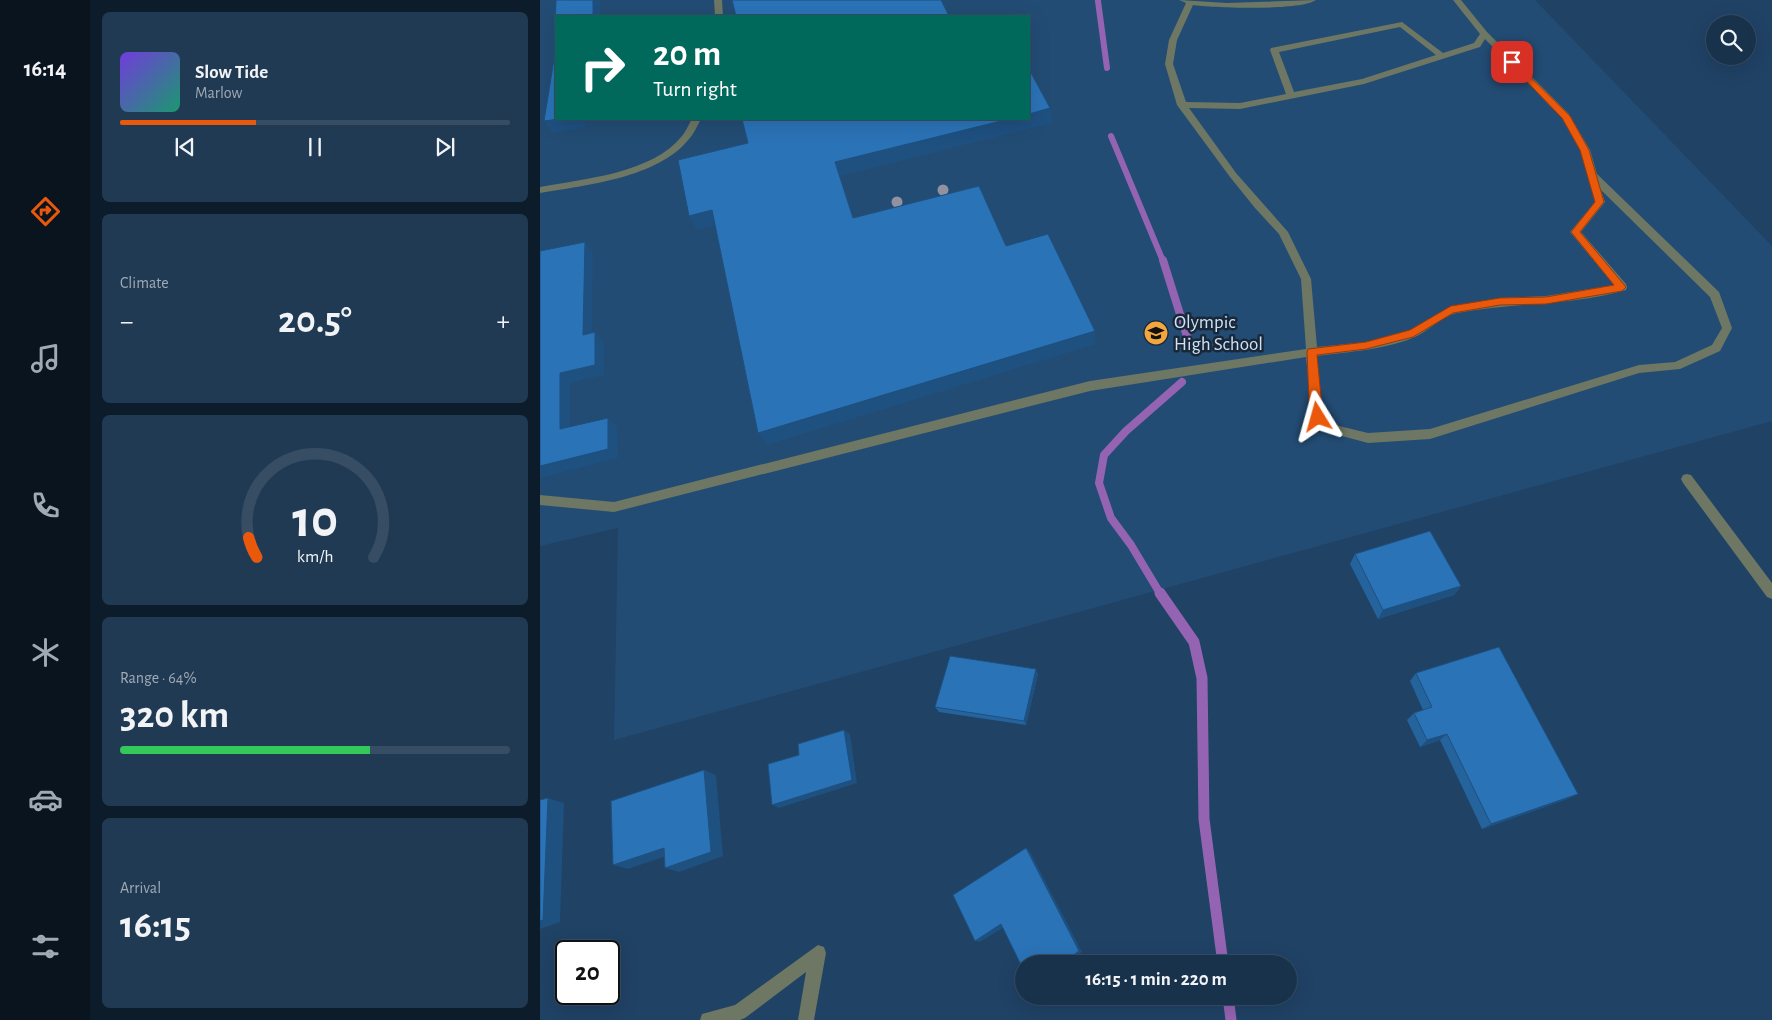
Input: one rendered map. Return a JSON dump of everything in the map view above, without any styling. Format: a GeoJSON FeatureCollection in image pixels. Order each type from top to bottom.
{"type":"FeatureCollection","features":[{"type":"Feature","properties":{"kind":"street"},"geometry":{"type":"LineString","coordinates":[[718,0],[719,15]]}},
{"type":"Feature","properties":{"kind":"street"},"geometry":{"type":"LineString","coordinates":[[1312,0],[1265,4],[1186,1],[1173,40],[1170,64],[1182,105],[1233,176],[1283,232],[1306,278],[1315,401],[1318,417],[1330,429],[1368,438],[1430,434],[1589,386],[1639,368],[1676,366],[1716,348],[1727,328],[1715,295],[1592,174]]}},
{"type":"Feature","properties":{"kind":"street"},"geometry":{"type":"LineString","coordinates":[[540,500],[614,507],[824,456],[1090,386],[1312,352],[1366,346],[1413,333],[1451,310],[1500,302],[1546,300],[1622,287],[1575,232],[1600,202],[1585,150],[1566,116],[1484,34],[1457,0]]}},
{"type":"Feature","properties":{"kind":"street"},"geometry":{"type":"LineString","coordinates":[[1290,96],[1274,50],[1402,24],[1442,56]]}},
{"type":"Feature","properties":{"kind":"street"},"geometry":{"type":"LineString","coordinates":[[1182,105],[1240,106],[1364,81],[1477,45],[1484,34]]}},
{"type":"Feature","properties":{"kind":"street"},"geometry":{"type":"LineString","coordinates":[[540,190],[625,172],[649,164],[667,154],[684,140],[696,120]]}},
{"type":"Feature","properties":{"kind":"street"},"geometry":{"type":"LineString","coordinates":[[1687,479],[1772,593]]}},
{"type":"Feature","properties":{"kind":"street"},"geometry":{"type":"LineString","coordinates":[[708,1020],[739,1012],[818,953],[806,1020]]}},
{"type":"Feature","properties":{"kind":"shaded area","name":"Olympic High School"},"geometry":{"type":"Polygon","coordinates":[[[540,0],[1535,0],[1772,246],[1772,421],[614,740],[618,528],[540,546],[540,0]]]}},
{"type":"Feature","properties":{"kind":"building"},"geometry":{"type":"Polygon","coordinates":[[[556,0],[593,0],[593,15],[555,15],[556,0]]]}},
{"type":"Feature","properties":{"kind":"building"},"geometry":{"type":"Polygon","coordinates":[[[732,0],[941,0],[948,15],[736,15],[732,0]]]}},
{"type":"Feature","properties":{"kind":"building"},"geometry":{"type":"Polygon","coordinates":[[[555,30],[555,120],[544,121],[554,59],[555,30]]]}},
{"type":"Feature","properties":{"kind":"building"},"geometry":{"type":"Polygon","coordinates":[[[1030,71],[1050,108],[1030,114],[1030,71]]]}},
{"type":"Feature","properties":{"kind":"building"},"geometry":{"type":"Polygon","coordinates":[[[742,120],[1005,120],[835,162],[853,218],[979,186],[1006,246],[1048,234],[1095,331],[758,433],[712,210],[689,216],[678,160],[748,143],[742,120]]]}},
{"type":"Feature","properties":{"kind":"building"},"geometry":{"type":"Polygon","coordinates":[[[585,242],[583,335],[595,332],[595,365],[560,373],[560,429],[608,418],[608,449],[540,466],[540,251],[585,242]]]}},
{"type":"Feature","properties":{"kind":"building"},"geometry":{"type":"Polygon","coordinates":[[[1430,531],[1461,586],[1383,610],[1355,554],[1430,531]]]}},
{"type":"Feature","properties":{"kind":"building"},"geometry":{"type":"Polygon","coordinates":[[[1499,647],[1578,794],[1491,824],[1447,734],[1427,740],[1414,713],[1432,707],[1416,673],[1499,647]]]}},
{"type":"Feature","properties":{"kind":"building"},"geometry":{"type":"Polygon","coordinates":[[[950,656],[1036,669],[1024,721],[935,707],[950,656]]]}},
{"type":"Feature","properties":{"kind":"building"},"geometry":{"type":"Polygon","coordinates":[[[844,730],[852,780],[772,805],[768,764],[799,755],[798,744],[844,730]]]}},
{"type":"Feature","properties":{"kind":"building"},"geometry":{"type":"Polygon","coordinates":[[[704,770],[711,852],[665,868],[664,848],[613,865],[611,801],[704,770]]]}},
{"type":"Feature","properties":{"kind":"building"},"geometry":{"type":"Polygon","coordinates":[[[548,798],[543,920],[540,921],[540,800],[548,798]]]}},
{"type":"Feature","properties":{"kind":"building"},"geometry":{"type":"Polygon","coordinates":[[[1026,848],[1079,951],[1073,955],[1016,955],[1001,924],[975,941],[953,895],[1026,848]]]}},
{"type":"Feature","properties":{"kind":"waterway"},"geometry":{"type":"LineString","coordinates":[[1098,1],[1107,68]]}},
{"type":"Feature","properties":{"kind":"waterway"},"geometry":{"type":"LineString","coordinates":[[1111,136],[1163,261]]}},
{"type":"Feature","properties":{"kind":"waterway"},"geometry":{"type":"LineString","coordinates":[[1163,260],[1190,346]]}},
{"type":"Feature","properties":{"kind":"waterway"},"geometry":{"type":"LineString","coordinates":[[1161,595],[1131,545],[1111,518],[1099,483],[1104,455],[1126,431],[1182,382]]}},
{"type":"Feature","properties":{"kind":"waterway"},"geometry":{"type":"LineString","coordinates":[[1160,593],[1194,642],[1202,678],[1204,819],[1222,955]]}},
{"type":"Feature","properties":{"kind":"waterway"},"geometry":{"type":"LineString","coordinates":[[1229,1005],[1231,1020]]}},
{"type":"Feature","properties":{"kind":"place","name":"Olympic High School"},"geometry":{"type":"Point","coordinates":[1156,333]}},
{"type":"Feature","properties":{"kind":"route"},"geometry":{"type":"LineString","coordinates":[[1318,417],[1315,401],[1312,352],[1366,346],[1413,333],[1451,310],[1500,302],[1546,300],[1622,287],[1575,232],[1600,202],[1585,150],[1566,116],[1512,62]]}}]}
